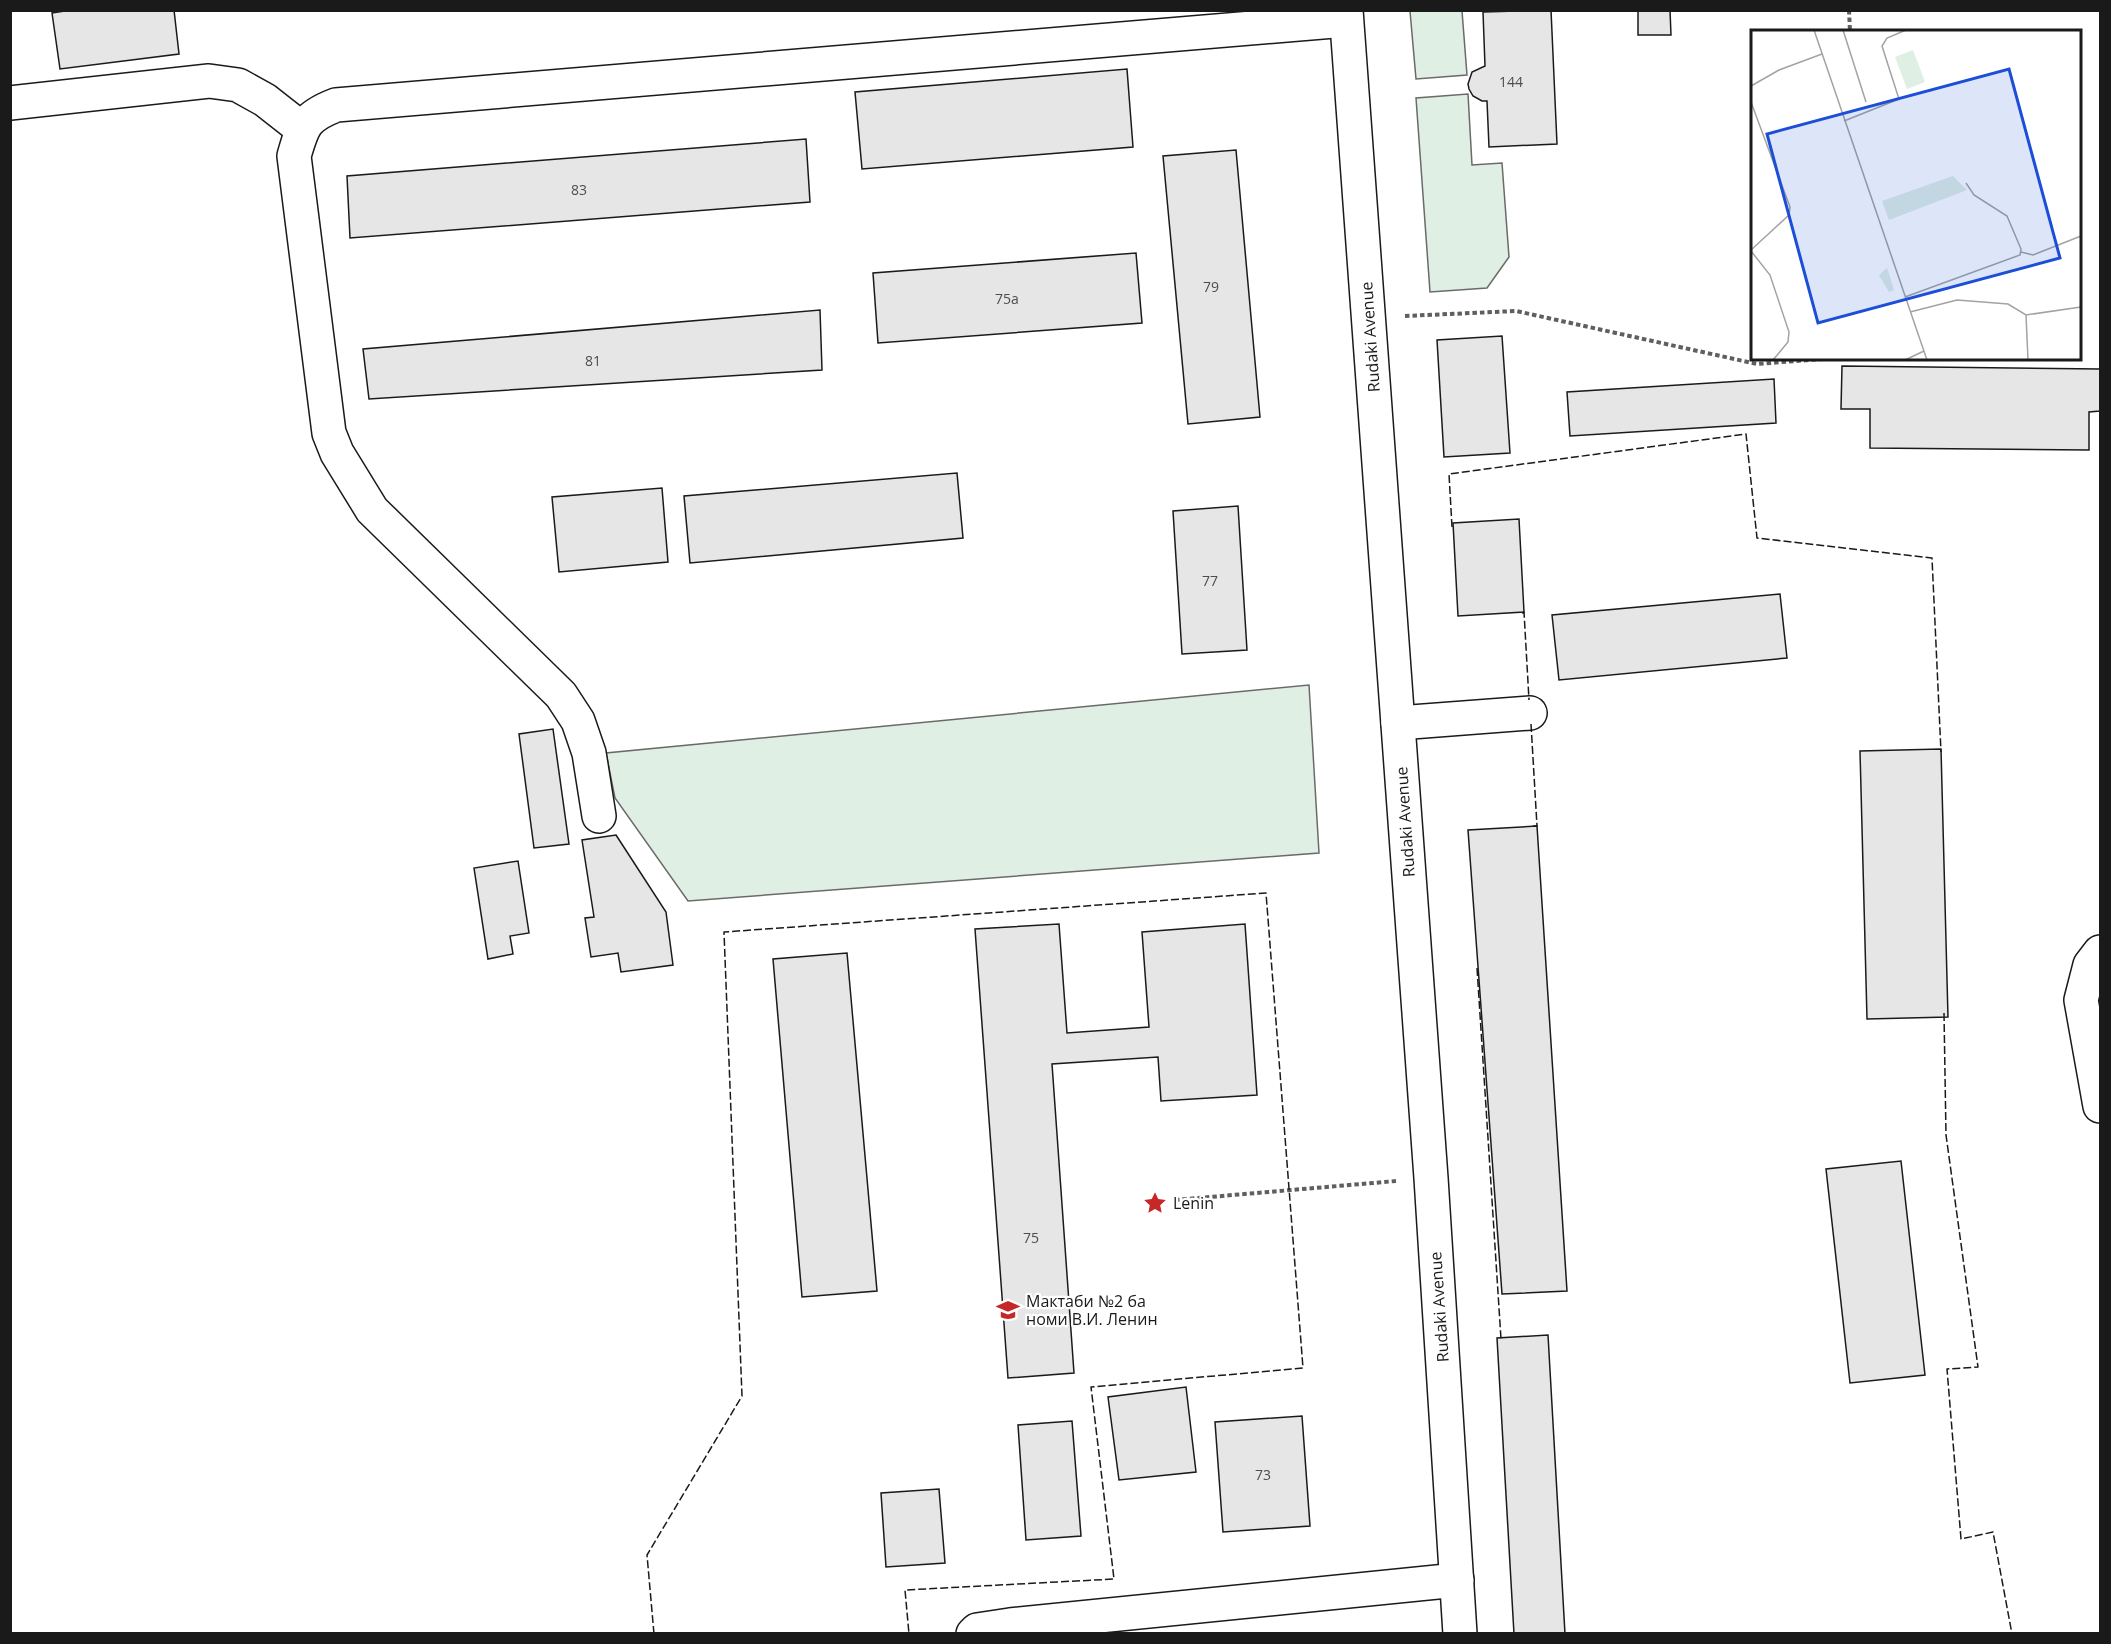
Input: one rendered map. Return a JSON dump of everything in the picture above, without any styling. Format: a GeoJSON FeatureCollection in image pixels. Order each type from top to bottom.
{"type":"FeatureCollection","features":[{"type":"Feature","properties":{"kind":"main road"},"geometry":{"type":"LineString","coordinates":[[599,816],[589,753],[578,721],[561,695],[372,510],[337,453],[329,433],[294,156],[302,129],[317,112],[336,105],[1346,15]]}},
{"type":"Feature","properties":{"kind":"main road","name":"Rudaki Avenue"},"geometry":{"type":"LineString","coordinates":[[1346,15],[1431,1178],[1460,1634]]}},
{"type":"Feature","properties":{"kind":"main road"},"geometry":{"type":"LineString","coordinates":[[10,103],[209,81],[238,85],[265,99],[302,129]]}},
{"type":"Feature","properties":{"kind":"main road"},"geometry":{"type":"LineString","coordinates":[[1398,723],[1530,713]]}},
{"type":"Feature","properties":{"kind":"main road"},"geometry":{"type":"LineString","coordinates":[[2100,952],[2090,964],[2080,1000],[2100,1106]]}},
{"type":"Feature","properties":{"kind":"main road"},"geometry":{"type":"LineString","coordinates":[[973,1634],[977,1630],[1010,1625],[1457,1580]]}},
{"type":"Feature","properties":{"kind":"path"},"geometry":{"type":"LineString","coordinates":[[1849,10],[1850,30]]}},
{"type":"Feature","properties":{"kind":"path"},"geometry":{"type":"LineString","coordinates":[[1368,317],[1515,311],[1757,364],[1809,360]]}},
{"type":"Feature","properties":{"kind":"path"},"geometry":{"type":"LineString","coordinates":[[1175,1200],[1431,1178]]}},
{"type":"Feature","properties":{"kind":"green space"},"geometry":{"type":"Polygon","coordinates":[[[1410,11],[1462,11],[1467,75],[1416,79],[1410,11]]]}},
{"type":"Feature","properties":{"kind":"green space"},"geometry":{"type":"Polygon","coordinates":[[[1468,94],[1472,165],[1502,163],[1509,257],[1487,288],[1430,292],[1416,98],[1468,94]]]}},
{"type":"Feature","properties":{"kind":"green space"},"geometry":{"type":"Polygon","coordinates":[[[1309,685],[1319,853],[688,901],[615,798],[606,753],[1309,685]]]}},
{"type":"Feature","properties":{"kind":"building"},"geometry":{"type":"Polygon","coordinates":[[[71,10],[174,10],[179,54],[60,69],[52,13],[71,10]]]}},
{"type":"Feature","properties":{"kind":"building"},"geometry":{"type":"Polygon","coordinates":[[[1551,10],[1557,144],[1489,147],[1487,101],[1473,96],[1468,84],[1472,72],[1485,66],[1483,12],[1551,10]]]}},
{"type":"Feature","properties":{"kind":"building"},"geometry":{"type":"Polygon","coordinates":[[[1638,10],[1670,10],[1671,35],[1638,35],[1638,10]]]}},
{"type":"Feature","properties":{"kind":"building"},"geometry":{"type":"Polygon","coordinates":[[[1127,69],[1133,147],[862,169],[855,92],[1127,69]]]}},
{"type":"Feature","properties":{"kind":"building"},"geometry":{"type":"Polygon","coordinates":[[[806,139],[810,202],[350,238],[347,176],[806,139]]]}},
{"type":"Feature","properties":{"kind":"building"},"geometry":{"type":"Polygon","coordinates":[[[1236,150],[1260,417],[1188,424],[1163,156],[1236,150]]]}},
{"type":"Feature","properties":{"kind":"building"},"geometry":{"type":"Polygon","coordinates":[[[1136,253],[1142,323],[878,343],[873,273],[1136,253]]]}},
{"type":"Feature","properties":{"kind":"building"},"geometry":{"type":"Polygon","coordinates":[[[820,310],[822,370],[369,399],[363,349],[820,310]]]}},
{"type":"Feature","properties":{"kind":"building"},"geometry":{"type":"Polygon","coordinates":[[[1502,336],[1510,453],[1444,457],[1437,340],[1502,336]]]}},
{"type":"Feature","properties":{"kind":"building"},"geometry":{"type":"Polygon","coordinates":[[[1842,366],[2100,369],[2100,411],[2089,412],[2089,450],[1870,448],[1870,409],[1841,409],[1842,366]]]}},
{"type":"Feature","properties":{"kind":"building"},"geometry":{"type":"Polygon","coordinates":[[[1774,379],[1776,423],[1570,436],[1567,392],[1774,379]]]}},
{"type":"Feature","properties":{"kind":"building"},"geometry":{"type":"Polygon","coordinates":[[[957,473],[963,538],[690,563],[684,496],[957,473]]]}},
{"type":"Feature","properties":{"kind":"building"},"geometry":{"type":"Polygon","coordinates":[[[662,488],[668,562],[559,572],[552,497],[662,488]]]}},
{"type":"Feature","properties":{"kind":"building"},"geometry":{"type":"Polygon","coordinates":[[[1238,506],[1247,650],[1182,654],[1173,511],[1238,506]]]}},
{"type":"Feature","properties":{"kind":"building"},"geometry":{"type":"Polygon","coordinates":[[[1519,519],[1524,612],[1458,616],[1453,523],[1519,519]]]}},
{"type":"Feature","properties":{"kind":"building"},"geometry":{"type":"Polygon","coordinates":[[[1780,594],[1787,658],[1559,680],[1552,615],[1780,594]]]}},
{"type":"Feature","properties":{"kind":"building"},"geometry":{"type":"Polygon","coordinates":[[[553,729],[569,844],[534,848],[519,734],[553,729]]]}},
{"type":"Feature","properties":{"kind":"building"},"geometry":{"type":"Polygon","coordinates":[[[1941,749],[1948,1017],[1867,1019],[1860,751],[1941,749]]]}},
{"type":"Feature","properties":{"kind":"building"},"geometry":{"type":"Polygon","coordinates":[[[1537,826],[1567,1291],[1502,1294],[1468,830],[1537,826]]]}},
{"type":"Feature","properties":{"kind":"building"},"geometry":{"type":"Polygon","coordinates":[[[616,835],[666,912],[673,965],[621,972],[618,953],[591,957],[585,918],[594,917],[582,840],[616,835]]]}},
{"type":"Feature","properties":{"kind":"building"},"geometry":{"type":"Polygon","coordinates":[[[518,861],[529,933],[510,936],[513,954],[488,959],[474,868],[518,861]]]}},
{"type":"Feature","properties":{"kind":"building"},"geometry":{"type":"Polygon","coordinates":[[[1059,924],[1067,1033],[1149,1027],[1142,932],[1245,924],[1257,1095],[1161,1101],[1158,1057],[1052,1064],[1074,1373],[1008,1378],[975,929],[1059,924]]]}},
{"type":"Feature","properties":{"kind":"building"},"geometry":{"type":"Polygon","coordinates":[[[847,953],[877,1291],[802,1297],[773,959],[847,953]]]}},
{"type":"Feature","properties":{"kind":"building"},"geometry":{"type":"Polygon","coordinates":[[[1901,1161],[1925,1375],[1850,1383],[1826,1169],[1901,1161]]]}},
{"type":"Feature","properties":{"kind":"building"},"geometry":{"type":"Polygon","coordinates":[[[1548,1335],[1565,1634],[1514,1634],[1497,1338],[1548,1335]]]}},
{"type":"Feature","properties":{"kind":"building"},"geometry":{"type":"Polygon","coordinates":[[[1186,1387],[1196,1472],[1119,1480],[1108,1397],[1186,1387]]]}},
{"type":"Feature","properties":{"kind":"building"},"geometry":{"type":"Polygon","coordinates":[[[1302,1416],[1310,1526],[1223,1532],[1215,1422],[1302,1416]]]}},
{"type":"Feature","properties":{"kind":"building"},"geometry":{"type":"Polygon","coordinates":[[[1072,1421],[1081,1536],[1026,1540],[1018,1425],[1072,1421]]]}},
{"type":"Feature","properties":{"kind":"building"},"geometry":{"type":"Polygon","coordinates":[[[939,1489],[945,1563],[886,1567],[881,1493],[939,1489]]]}},
{"type":"Feature","properties":{"kind":"fence"},"geometry":{"type":"LineString","coordinates":[[1452,527],[1449,474],[1746,434],[1757,538],[1932,558],[1941,752]]}},
{"type":"Feature","properties":{"kind":"fence"},"geometry":{"type":"LineString","coordinates":[[1522,613],[1524,612],[1529,700]]}},
{"type":"Feature","properties":{"kind":"fence"},"geometry":{"type":"LineString","coordinates":[[1531,724],[1537,826],[1533,826]]}},
{"type":"Feature","properties":{"kind":"fence"},"geometry":{"type":"LineString","coordinates":[[654,1634],[647,1555],[742,1396],[724,932],[1266,893],[1303,1368],[1091,1387],[1114,1579],[905,1590],[909,1634]]}},
{"type":"Feature","properties":{"kind":"fence"},"geometry":{"type":"LineString","coordinates":[[1477,968],[1501,1339]]}},
{"type":"Feature","properties":{"kind":"fence"},"geometry":{"type":"LineString","coordinates":[[1944,1013],[1946,1135],[1978,1367],[1947,1369],[1961,1539],[1993,1532],[2012,1634]]}},
{"type":"Feature","properties":{"kind":"place","name":"Lenin"},"geometry":{"type":"Point","coordinates":[1155,1203]}},
{"type":"Feature","properties":{"kind":"place","name":"Мактаби №2 ба номи В.И. Ленин"},"geometry":{"type":"Point","coordinates":[1008,1310]}}]}
